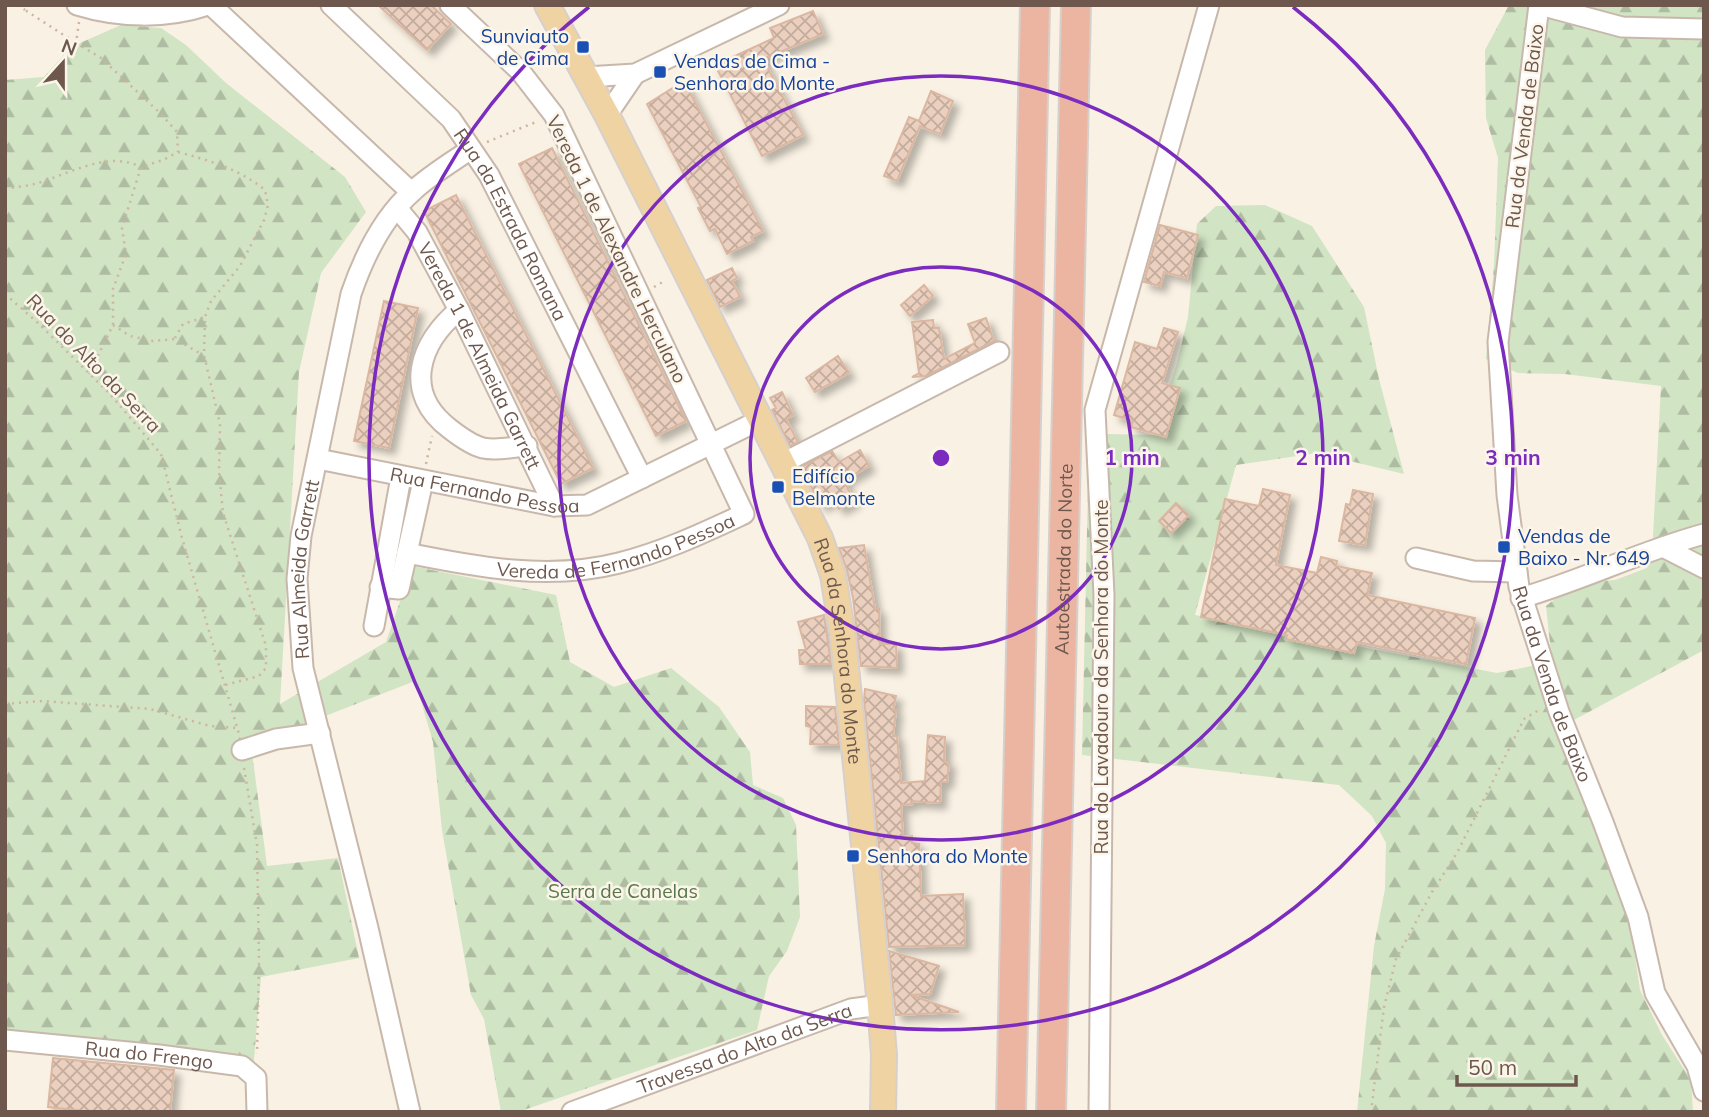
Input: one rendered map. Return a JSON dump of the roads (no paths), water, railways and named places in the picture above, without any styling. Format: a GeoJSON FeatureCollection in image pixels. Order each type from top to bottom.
{"type":"FeatureCollection","features":[{"type":"Feature","properties":{"kind":"highway","name":"Autoestrada do Norte"},"geometry":{"type":"LineString","coordinates":[[1011,1112],[1035,5]]}},
{"type":"Feature","properties":{"kind":"highway","name":"Autoestrada do Norte"},"geometry":{"type":"LineString","coordinates":[[1051,1112],[1076,5]]}},
{"type":"Feature","properties":{"kind":"main road","name":"Rua da Senhora do Monte"},"geometry":{"type":"LineString","coordinates":[[547,5],[607,115],[820,538],[833,575],[843,638],[880,1005],[884,1055],[883,1112]]}},
{"type":"Feature","properties":{"kind":"street"},"geometry":{"type":"LineString","coordinates":[[80,6],[127,15],[153,15],[192,11],[210,5],[411,192]]}},
{"type":"Feature","properties":{"kind":"street","name":"Rua da Estrada Romana"},"geometry":{"type":"LineString","coordinates":[[331,5],[451,119],[489,175],[642,478]]}},
{"type":"Feature","properties":{"kind":"street","name":"Vereda 1 de Alexandre Herculano"},"geometry":{"type":"LineString","coordinates":[[450,5],[520,71],[554,115],[712,444]]}},
{"type":"Feature","properties":{"kind":"street"},"geometry":{"type":"LineString","coordinates":[[586,77],[635,74],[779,5]]}},
{"type":"Feature","properties":{"kind":"street","name":"Rua do Lavadouro da Senhora do Monte"},"geometry":{"type":"LineString","coordinates":[[1099,1112],[1104,595],[1095,410],[1209,5]]}},
{"type":"Feature","properties":{"kind":"street","name":"Rua da Venda de Baixo"},"geometry":{"type":"LineString","coordinates":[[1704,29],[1622,27],[1539,5],[1498,342],[1507,495],[1521,598],[1559,712],[1604,822],[1638,917],[1655,993],[1695,1049],[1704,1091]]}},
{"type":"Feature","properties":{"kind":"street"},"geometry":{"type":"LineString","coordinates":[[607,115],[635,74]]}},
{"type":"Feature","properties":{"kind":"street","name":"Rua Almeida Garrett"},"geometry":{"type":"LineString","coordinates":[[410,1112],[303,668],[298,579],[301,536],[351,294],[375,236],[397,208],[411,192],[471,149]]}},
{"type":"Feature","properties":{"kind":"street","name":"Vereda 1 de Almeida Garrett"},"geometry":{"type":"LineString","coordinates":[[397,208],[417,232],[459,310],[554,506]]}},
{"type":"Feature","properties":{"kind":"street"},"geometry":{"type":"LineString","coordinates":[[459,310],[437,330],[424,357],[419,381],[426,401],[442,423],[482,448],[527,446]]}},
{"type":"Feature","properties":{"kind":"street"},"geometry":{"type":"LineString","coordinates":[[781,464],[999,352]]}},
{"type":"Feature","properties":{"kind":"street","name":"Rua Fernando Pessoa"},"geometry":{"type":"LineString","coordinates":[[318,459],[554,506],[587,505],[760,420]]}},
{"type":"Feature","properties":{"kind":"street","name":"Vereda de Fernando Pessoa"},"geometry":{"type":"LineString","coordinates":[[407,553],[476,567],[543,572],[619,563],[681,543],[744,514],[712,444]]}},
{"type":"Feature","properties":{"kind":"street"},"geometry":{"type":"LineString","coordinates":[[374,626],[401,477]]}},
{"type":"Feature","properties":{"kind":"street"},"geometry":{"type":"LineString","coordinates":[[380,587],[399,589],[423,481]]}},
{"type":"Feature","properties":{"kind":"street"},"geometry":{"type":"LineString","coordinates":[[1521,598],[1559,587],[1704,534]]}},
{"type":"Feature","properties":{"kind":"street"},"geometry":{"type":"LineString","coordinates":[[1663,547],[1704,568]]}},
{"type":"Feature","properties":{"kind":"street"},"geometry":{"type":"LineString","coordinates":[[1416,558],[1473,571],[1517,572]]}},
{"type":"Feature","properties":{"kind":"street"},"geometry":{"type":"LineString","coordinates":[[242,750],[276,739],[320,733]]}},
{"type":"Feature","properties":{"kind":"street","name":"Travessa do Alto da Serra"},"geometry":{"type":"LineString","coordinates":[[572,1112],[851,1009],[880,1005]]}},
{"type":"Feature","properties":{"kind":"street","name":"Rua do Frengo"},"geometry":{"type":"LineString","coordinates":[[5,1040],[242,1066],[256,1078],[257,1112]]}},
{"type":"Feature","properties":{"kind":"place","name":"Sunviauto de Cima"},"geometry":{"type":"Point","coordinates":[583,47]}},
{"type":"Feature","properties":{"kind":"place","name":"Vendas de Cima - Senhora do Monte"},"geometry":{"type":"Point","coordinates":[660,72]}},
{"type":"Feature","properties":{"kind":"place","name":"Edifício Belmonte"},"geometry":{"type":"Point","coordinates":[778,487]}},
{"type":"Feature","properties":{"kind":"place","name":"Vendas de Baixo - Nr. 649"},"geometry":{"type":"Point","coordinates":[1504,547]}},
{"type":"Feature","properties":{"kind":"place","name":"Senhora do Monte"},"geometry":{"type":"Point","coordinates":[853,856]}},
{"type":"Feature","properties":{"kind":"park label","name":"Serra de Canelas"},"geometry":{"type":"Point","coordinates":[623,891]}}]}
